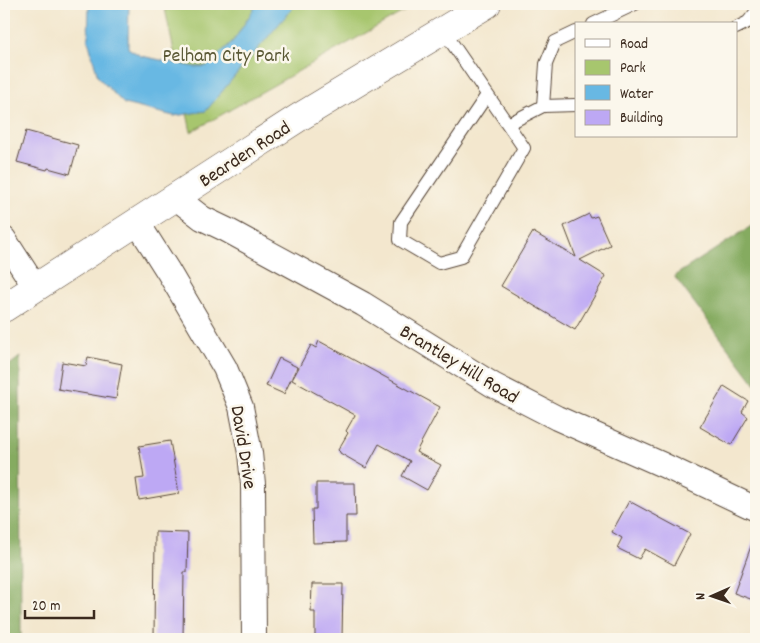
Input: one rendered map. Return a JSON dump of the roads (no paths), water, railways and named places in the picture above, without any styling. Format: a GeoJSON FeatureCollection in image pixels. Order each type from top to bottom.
{"type":"FeatureCollection","features":[{"type":"Feature","properties":{"kind":"street","name":"Bearden Road"},"geometry":{"type":"LineString","coordinates":[[4,308],[298,118],[487,4]]}},
{"type":"Feature","properties":{"kind":"street","name":"Brantley Hill Road"},"geometry":{"type":"LineString","coordinates":[[175,197],[202,218],[362,304],[493,385],[557,418],[756,509]]}},
{"type":"Feature","properties":{"kind":"street","name":"David Drive"},"geometry":{"type":"LineString","coordinates":[[136,222],[168,271],[225,368],[241,407],[250,453],[253,484],[254,639]]}},
{"type":"Feature","properties":{"kind":"street"},"geometry":{"type":"LineString","coordinates":[[4,239],[35,287]]}},
{"type":"Feature","properties":{"kind":"lane"},"geometry":{"type":"LineString","coordinates":[[597,22],[635,4]]}},
{"type":"Feature","properties":{"kind":"lane"},"geometry":{"type":"LineString","coordinates":[[738,27],[748,22],[756,12]]}},
{"type":"Feature","properties":{"kind":"lane"},"geometry":{"type":"LineString","coordinates":[[443,30],[488,95],[508,124],[524,148],[461,257],[438,263],[400,240],[401,222],[488,95]]}},
{"type":"Feature","properties":{"kind":"lane"},"geometry":{"type":"LineString","coordinates":[[543,106],[546,64],[555,42],[575,32]]}},
{"type":"Feature","properties":{"kind":"lane"},"geometry":{"type":"LineString","coordinates":[[508,124],[543,106],[575,105]]}},
{"type":"Feature","properties":{"kind":"water"},"geometry":{"type":"Polygon","coordinates":[[[89,4],[129,4],[128,48],[141,56],[195,67],[207,66],[234,40],[257,4],[296,4],[206,111],[174,116],[124,104],[98,77],[88,40],[89,4]]]}},
{"type":"Feature","properties":{"kind":"park label","name":"Pelham City Park"},"geometry":{"type":"Point","coordinates":[226,54]}}]}
